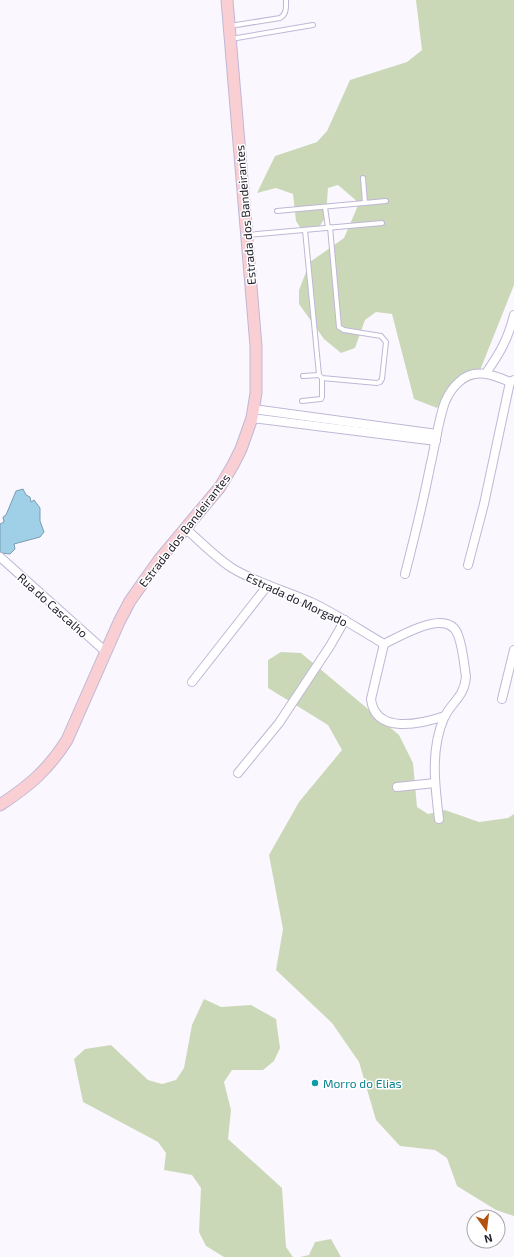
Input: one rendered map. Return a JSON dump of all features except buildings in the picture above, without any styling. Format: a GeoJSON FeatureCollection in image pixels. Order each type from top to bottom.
{"type":"FeatureCollection","features":[{"type":"Feature","properties":{"kind":"main road","name":"Estrada dos Bandeirantes"},"geometry":{"type":"LineString","coordinates":[[0,805],[24,789],[48,767],[67,740],[130,601],[159,560],[220,487],[241,449],[252,414],[256,387],[256,346],[227,0]]}},
{"type":"Feature","properties":{"kind":"street"},"geometry":{"type":"LineString","coordinates":[[486,373],[510,338],[514,315]]}},
{"type":"Feature","properties":{"kind":"street"},"geometry":{"type":"LineString","coordinates":[[405,574],[445,402],[459,381],[468,376],[486,373],[512,381],[484,504],[468,564]]}},
{"type":"Feature","properties":{"kind":"street"},"geometry":{"type":"LineString","coordinates":[[252,414],[436,437]]}},
{"type":"Feature","properties":{"kind":"street","name":"Estrada do Morgado"},"geometry":{"type":"LineString","coordinates":[[185,528],[232,568],[312,603],[345,620],[384,644]]}},
{"type":"Feature","properties":{"kind":"street","name":"Rua do Cascalho"},"geometry":{"type":"LineString","coordinates":[[0,557],[106,652]]}},
{"type":"Feature","properties":{"kind":"street"},"geometry":{"type":"LineString","coordinates":[[192,682],[268,585]]}},
{"type":"Feature","properties":{"kind":"street"},"geometry":{"type":"LineString","coordinates":[[238,773],[279,723],[330,646],[345,620]]}},
{"type":"Feature","properties":{"kind":"street"},"geometry":{"type":"LineString","coordinates":[[439,819],[435,783],[436,748],[445,716],[462,693],[465,685],[465,669],[458,634],[452,625],[444,622],[435,623],[416,629],[384,644],[371,699],[372,706],[379,715],[388,722],[397,725],[430,721],[445,716]]}},
{"type":"Feature","properties":{"kind":"street"},"geometry":{"type":"LineString","coordinates":[[502,699],[514,650]]}},
{"type":"Feature","properties":{"kind":"street"},"geometry":{"type":"LineString","coordinates":[[397,787],[435,783]]}},
{"type":"Feature","properties":{"kind":"lane"},"geometry":{"type":"LineString","coordinates":[[229,26],[280,18],[284,16],[286,12],[286,0]]}},
{"type":"Feature","properties":{"kind":"lane"},"geometry":{"type":"LineString","coordinates":[[230,40],[313,25]]}},
{"type":"Feature","properties":{"kind":"lane"},"geometry":{"type":"LineString","coordinates":[[363,178],[365,203]]}},
{"type":"Feature","properties":{"kind":"lane"},"geometry":{"type":"LineString","coordinates":[[277,211],[386,201]]}},
{"type":"Feature","properties":{"kind":"lane"},"geometry":{"type":"LineString","coordinates":[[303,376],[321,376],[377,384],[382,379],[386,342],[381,336],[344,330],[339,327],[329,227],[325,207]]}},
{"type":"Feature","properties":{"kind":"lane"},"geometry":{"type":"LineString","coordinates":[[246,235],[382,223]]}},
{"type":"Feature","properties":{"kind":"lane"},"geometry":{"type":"LineString","coordinates":[[302,401],[321,399],[322,397],[305,230]]}},
{"type":"Feature","properties":{"kind":"green space"},"geometry":{"type":"Polygon","coordinates":[[[416,0],[514,0],[514,285],[477,378],[453,388],[437,408],[414,399],[392,314],[376,312],[365,320],[355,348],[341,353],[324,339],[299,304],[299,290],[310,262],[344,238],[359,203],[338,185],[328,188],[326,216],[318,229],[304,233],[296,221],[293,194],[276,188],[257,193],[275,156],[317,142],[327,131],[350,80],[407,62],[422,50],[416,0]]]}},
{"type":"Feature","properties":{"kind":"green space"},"geometry":{"type":"Polygon","coordinates":[[[281,652],[301,653],[399,735],[413,763],[417,807],[428,814],[445,810],[479,822],[508,818],[514,814],[514,1216],[506,1213],[506,1209],[494,1209],[457,1186],[447,1158],[435,1150],[400,1146],[376,1120],[359,1062],[332,1023],[276,970],[283,929],[269,855],[299,802],[342,750],[328,725],[268,688],[268,660],[281,652]]]}},
{"type":"Feature","properties":{"kind":"green space"},"geometry":{"type":"Polygon","coordinates":[[[204,999],[221,1007],[251,1005],[276,1019],[280,1048],[274,1061],[263,1070],[232,1070],[224,1082],[231,1110],[228,1139],[282,1188],[286,1247],[293,1257],[224,1257],[206,1246],[199,1232],[201,1188],[192,1175],[164,1170],[166,1153],[158,1142],[83,1102],[74,1059],[85,1049],[111,1045],[148,1080],[162,1084],[176,1080],[184,1068],[192,1025],[204,999]]]}},
{"type":"Feature","properties":{"kind":"green space"},"geometry":{"type":"Polygon","coordinates":[[[331,1239],[341,1257],[300,1257],[309,1255],[315,1242],[331,1239]]]}},
{"type":"Feature","properties":{"kind":"water"},"geometry":{"type":"Polygon","coordinates":[[[23,489],[26,495],[30,497],[31,502],[34,500],[40,508],[40,521],[44,532],[40,537],[14,544],[15,549],[10,554],[1,553],[0,524],[4,522],[3,517],[6,515],[16,491],[23,489]]]}},
{"type":"Feature","properties":{"kind":"place","name":"Morro do Elias"},"geometry":{"type":"Point","coordinates":[315,1083]}}]}
